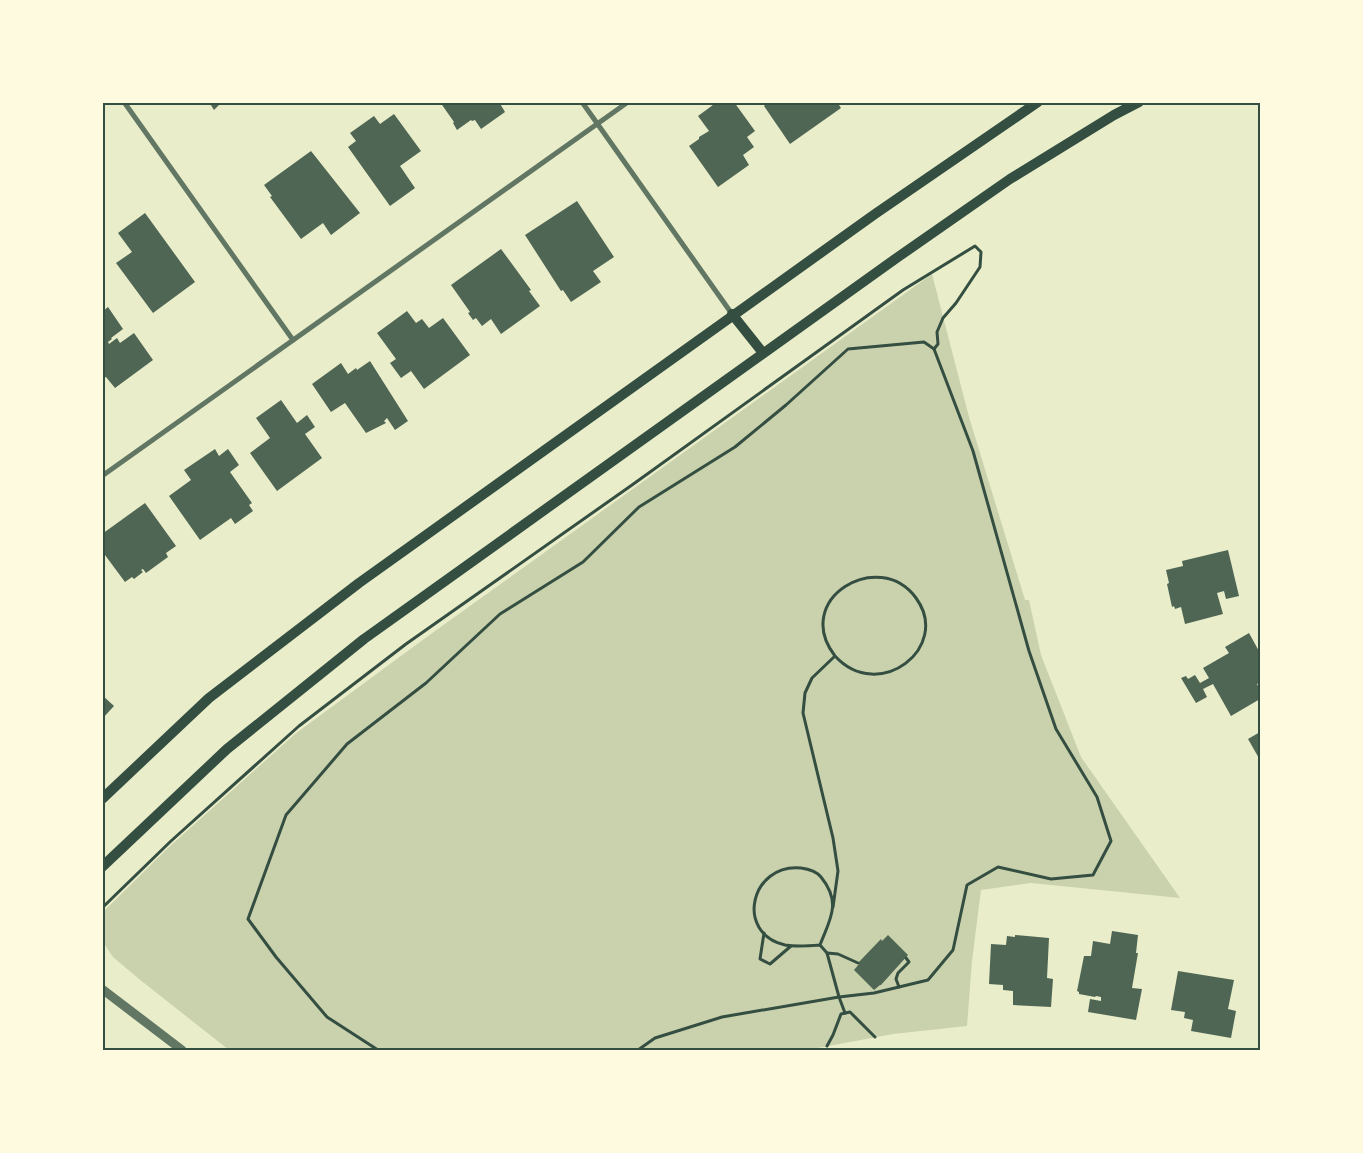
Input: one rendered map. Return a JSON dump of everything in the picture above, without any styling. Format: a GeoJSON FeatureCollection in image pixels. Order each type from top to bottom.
{"type":"FeatureCollection","features":[{"type":"Feature","properties":{"kind":"main road"},"geometry":{"type":"LineString","coordinates":[[102,799],[209,698],[335,601],[732,314],[1038,102]]}},
{"type":"Feature","properties":{"kind":"main road"},"geometry":{"type":"LineString","coordinates":[[102,867],[227,750],[364,639],[763,353],[1010,180],[1138,102]]}},
{"type":"Feature","properties":{"kind":"main road"},"geometry":{"type":"LineString","coordinates":[[732,314],[763,353]]}},
{"type":"Feature","properties":{"kind":"street"},"geometry":{"type":"LineString","coordinates":[[124,102],[293,340]]}},
{"type":"Feature","properties":{"kind":"street"},"geometry":{"type":"LineString","coordinates":[[582,102],[732,314]]}},
{"type":"Feature","properties":{"kind":"street"},"geometry":{"type":"LineString","coordinates":[[102,476],[628,102]]}},
{"type":"Feature","properties":{"kind":"street"},"geometry":{"type":"LineString","coordinates":[[102,989],[182,1050]]}},
{"type":"Feature","properties":{"kind":"path"},"geometry":{"type":"LineString","coordinates":[[102,908],[185,828],[299,726],[406,644],[903,290],[975,246],[981,252],[980,267],[944,318],[937,332],[938,344],[934,349]]}},
{"type":"Feature","properties":{"kind":"path"},"geometry":{"type":"LineString","coordinates":[[378,1050],[327,1016],[276,957],[248,919],[286,815],[347,744],[426,683],[500,614],[583,562],[639,507],[736,447],[848,349],[924,342],[934,349],[973,451],[1029,651],[1056,729],[1096,797],[1111,841],[1093,875],[1051,879],[998,867],[967,885],[953,950],[928,980],[874,993],[839,996],[722,1016],[655,1038],[638,1050]]}},
{"type":"Feature","properties":{"kind":"path"},"geometry":{"type":"LineString","coordinates":[[872,576],[885,577],[908,588],[916,597],[922,607],[925,634],[916,654],[910,661],[892,671],[875,675],[856,670],[835,656],[822,628],[822,619],[825,609],[832,598],[847,585],[872,576]]}},
{"type":"Feature","properties":{"kind":"path"},"geometry":{"type":"LineString","coordinates":[[820,945],[831,920],[838,871],[822,790],[803,713],[805,693],[812,678],[835,656]]}},
{"type":"Feature","properties":{"kind":"path"},"geometry":{"type":"LineString","coordinates":[[833,907],[827,884],[819,874],[811,870],[784,868],[773,873],[763,883],[756,894],[754,905],[758,929],[770,938],[785,945],[820,945],[827,952],[845,1013]]}},
{"type":"Feature","properties":{"kind":"path"},"geometry":{"type":"LineString","coordinates":[[764,933],[760,959],[770,964],[791,945]]}},
{"type":"Feature","properties":{"kind":"path"},"geometry":{"type":"LineString","coordinates":[[827,952],[838,954],[858,963]]}},
{"type":"Feature","properties":{"kind":"path"},"geometry":{"type":"LineString","coordinates":[[899,987],[896,979],[909,962],[906,958]]}},
{"type":"Feature","properties":{"kind":"path"},"geometry":{"type":"LineString","coordinates":[[827,1046],[834,1035],[841,1014],[850,1012],[875,1037]]}},
{"type":"Feature","properties":{"kind":"green space"},"geometry":{"type":"Polygon","coordinates":[[[932,274],[969,417],[1025,600],[1029,600],[1041,655],[1081,757],[1180,898],[1031,883],[981,890],[972,961],[967,1026],[893,1034],[807,1050],[229,1050],[113,957],[103,942],[102,913],[168,848],[295,734],[932,274]]]}},
{"type":"Feature","properties":{"kind":"building"},"geometry":{"type":"Polygon","coordinates":[[[209,102],[222,102],[214,110],[209,102]]]}},
{"type":"Feature","properties":{"kind":"building"},"geometry":{"type":"Polygon","coordinates":[[[440,102],[499,102],[505,112],[481,129],[475,120],[471,120],[457,130],[454,122],[440,102]]]}},
{"type":"Feature","properties":{"kind":"building"},"geometry":{"type":"Polygon","coordinates":[[[717,102],[734,102],[755,131],[747,137],[754,147],[743,155],[749,165],[718,187],[689,146],[709,131],[698,116],[717,102]]]}},
{"type":"Feature","properties":{"kind":"building"},"geometry":{"type":"Polygon","coordinates":[[[768,102],[837,102],[841,108],[790,144],[764,106],[768,102]]]}},
{"type":"Feature","properties":{"kind":"building"},"geometry":{"type":"Polygon","coordinates":[[[394,114],[421,151],[400,166],[415,188],[390,206],[348,147],[356,141],[350,133],[374,116],[380,124],[394,114]]]}},
{"type":"Feature","properties":{"kind":"building"},"geometry":{"type":"Polygon","coordinates":[[[311,151],[360,213],[331,235],[323,223],[301,239],[270,197],[272,196],[264,185],[311,151]]]}},
{"type":"Feature","properties":{"kind":"building"},"geometry":{"type":"Polygon","coordinates":[[[577,201],[614,257],[593,271],[601,282],[571,302],[563,290],[561,291],[525,235],[577,201]]]}},
{"type":"Feature","properties":{"kind":"building"},"geometry":{"type":"Polygon","coordinates":[[[145,213],[195,282],[153,313],[116,263],[132,252],[118,233],[145,213]]]}},
{"type":"Feature","properties":{"kind":"building"},"geometry":{"type":"Polygon","coordinates":[[[501,249],[531,290],[529,291],[540,306],[501,334],[491,319],[482,326],[476,318],[473,320],[468,313],[470,312],[451,285],[501,249]]]}},
{"type":"Feature","properties":{"kind":"building"},"geometry":{"type":"Polygon","coordinates":[[[108,307],[123,329],[111,338],[108,342],[109,344],[117,338],[120,343],[134,333],[153,360],[115,388],[106,377],[102,379],[102,312],[108,307]]]}},
{"type":"Feature","properties":{"kind":"building"},"geometry":{"type":"Polygon","coordinates":[[[407,311],[416,323],[422,319],[429,328],[443,318],[470,355],[424,389],[411,371],[401,378],[390,363],[396,359],[377,333],[407,311]]]}},
{"type":"Feature","properties":{"kind":"building"},"geometry":{"type":"Polygon","coordinates":[[[370,361],[408,421],[395,430],[387,418],[384,421],[386,423],[366,433],[345,403],[331,412],[312,384],[341,363],[348,374],[370,361]]]}},
{"type":"Feature","properties":{"kind":"building"},"geometry":{"type":"Polygon","coordinates":[[[281,400],[297,423],[307,415],[315,427],[305,434],[322,458],[277,491],[250,453],[270,438],[256,418],[281,400]]]}},
{"type":"Feature","properties":{"kind":"building"},"geometry":{"type":"Polygon","coordinates":[[[215,449],[219,456],[228,449],[239,465],[230,472],[252,503],[249,505],[253,511],[235,524],[231,518],[200,540],[169,496],[191,480],[184,470],[215,449]]]}},
{"type":"Feature","properties":{"kind":"building"},"geometry":{"type":"Polygon","coordinates":[[[145,503],[176,546],[166,553],[168,557],[146,573],[143,569],[141,570],[143,572],[134,579],[132,577],[125,582],[102,551],[102,534],[145,503]]]}},
{"type":"Feature","properties":{"kind":"building"},"geometry":{"type":"Polygon","coordinates":[[[1228,550],[1239,596],[1226,599],[1224,591],[1217,593],[1223,614],[1185,624],[1181,607],[1175,609],[1174,606],[1172,607],[1166,570],[1183,566],[1182,561],[1228,550]]]}},
{"type":"Feature","properties":{"kind":"building"},"geometry":{"type":"Polygon","coordinates":[[[1249,633],[1260,653],[1260,682],[1257,684],[1260,690],[1260,699],[1231,716],[1213,684],[1203,689],[1207,697],[1196,703],[1181,678],[1186,676],[1188,679],[1195,675],[1200,683],[1209,678],[1203,668],[1229,653],[1225,647],[1249,633]]]}},
{"type":"Feature","properties":{"kind":"building"},"geometry":{"type":"Polygon","coordinates":[[[102,695],[114,706],[102,719],[102,695]]]}},
{"type":"Feature","properties":{"kind":"building"},"geometry":{"type":"Polygon","coordinates":[[[1260,732],[1260,760],[1248,739],[1260,732]]]}},
{"type":"Feature","properties":{"kind":"building"},"geometry":{"type":"Polygon","coordinates":[[[1112,931],[1138,935],[1136,953],[1138,953],[1132,988],[1142,989],[1136,1020],[1088,1012],[1090,999],[1101,1001],[1101,997],[1079,994],[1077,991],[1084,956],[1091,956],[1093,941],[1110,944],[1112,931]]]}},
{"type":"Feature","properties":{"kind":"building"},"geometry":{"type":"Polygon","coordinates":[[[888,935],[908,955],[881,985],[874,990],[854,970],[858,963],[881,939],[882,941],[888,935]]]}},
{"type":"Feature","properties":{"kind":"building"},"geometry":{"type":"Polygon","coordinates":[[[1015,935],[1049,938],[1047,978],[1053,979],[1051,1007],[1013,1005],[1013,991],[1003,990],[1003,985],[989,984],[991,944],[1006,945],[1007,936],[1015,937],[1015,935]]]}},
{"type":"Feature","properties":{"kind":"building"},"geometry":{"type":"Polygon","coordinates":[[[1178,971],[1234,980],[1228,1009],[1236,1011],[1231,1038],[1191,1031],[1193,1020],[1184,1018],[1185,1012],[1171,1010],[1178,971]]]}}]}
